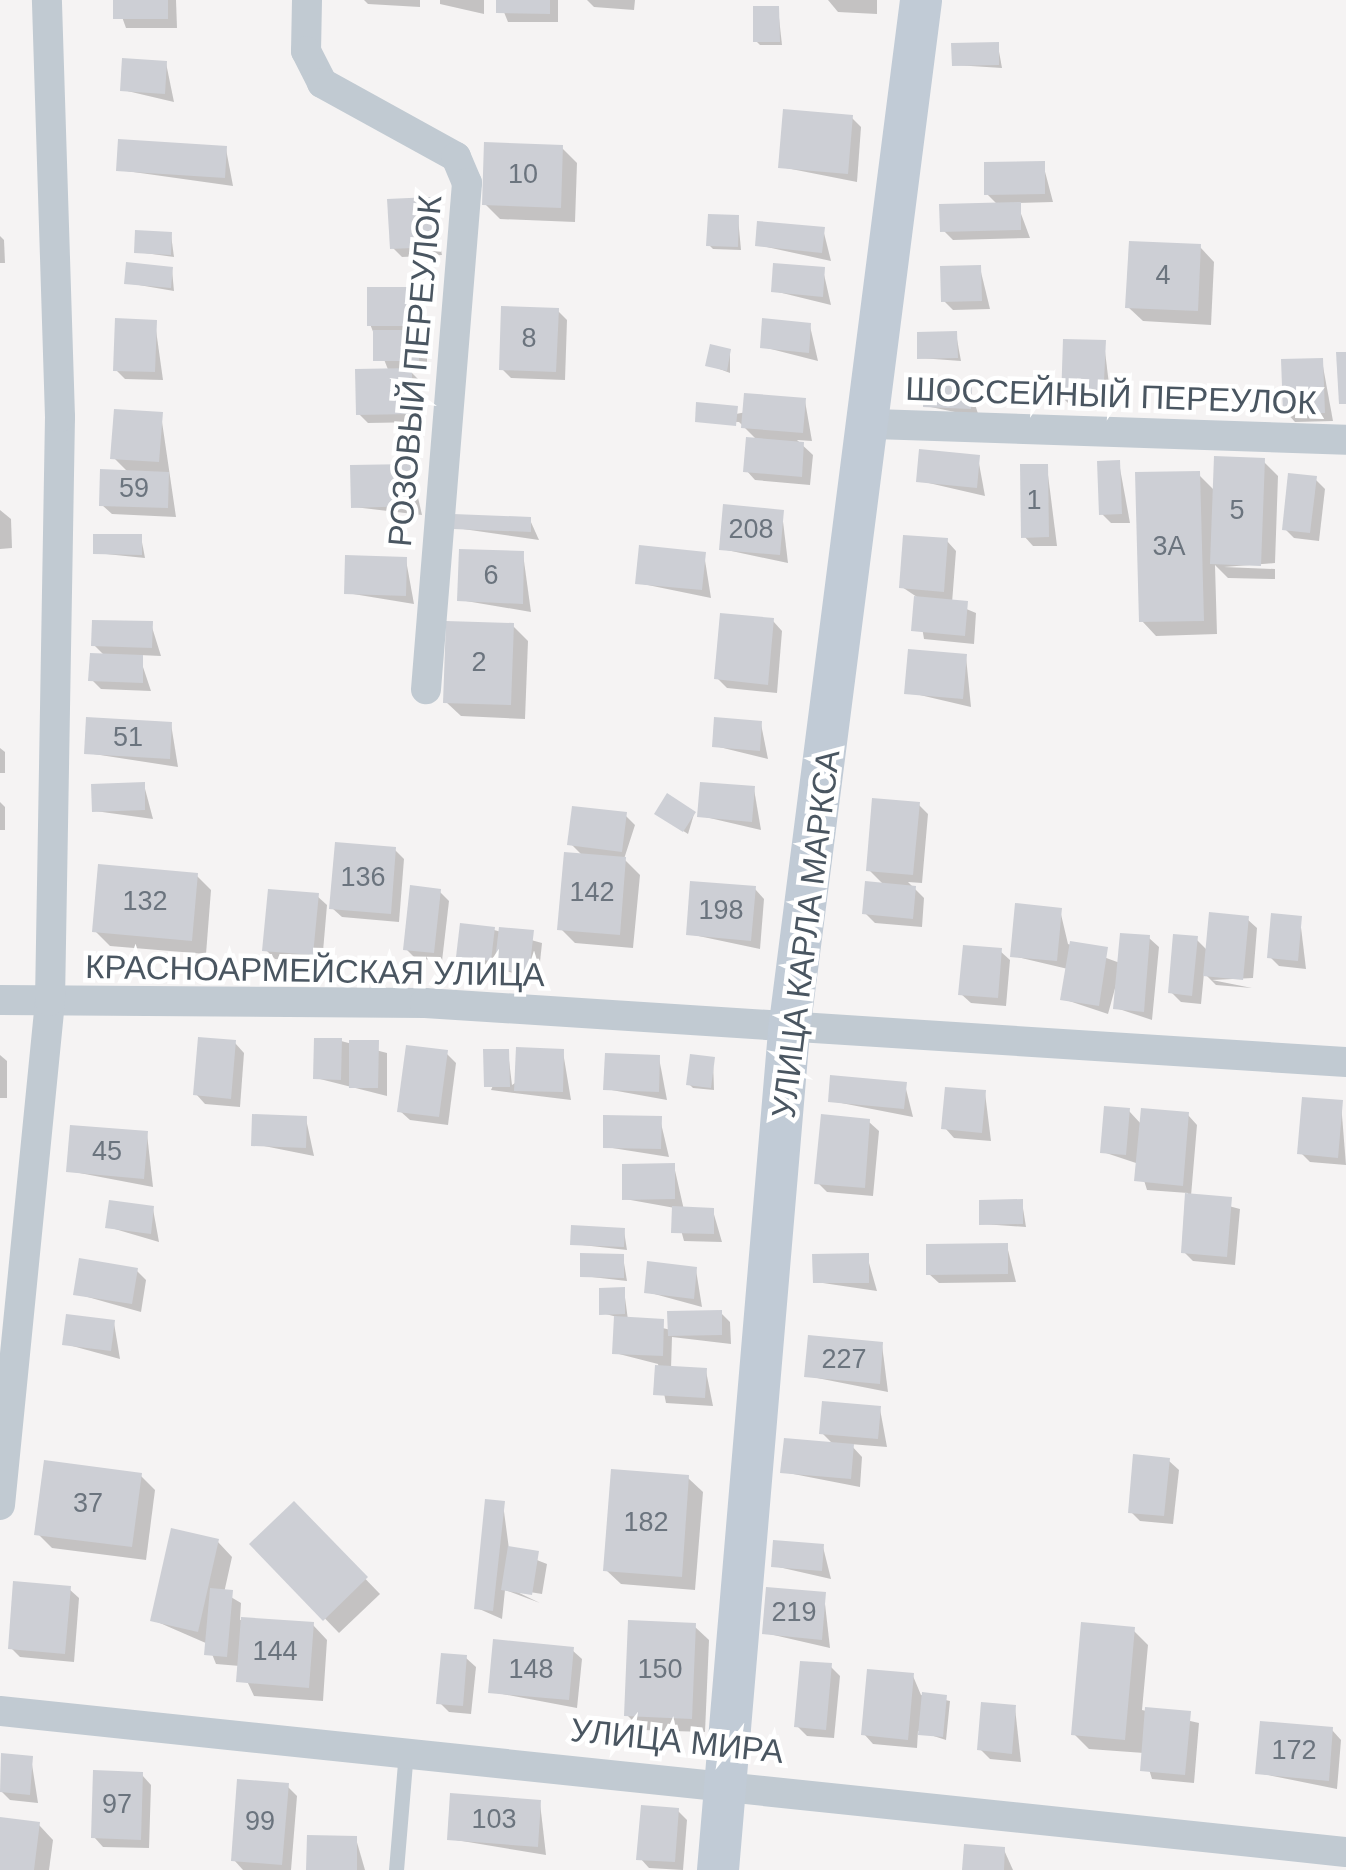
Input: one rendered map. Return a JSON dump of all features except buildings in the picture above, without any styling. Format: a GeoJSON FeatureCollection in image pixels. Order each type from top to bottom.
{"type":"FeatureCollection","features":[{"type":"Feature","properties":{"kind":"main road","name":"УЛИЦА КАРЛА МАРКСА"},"geometry":{"type":"LineString","coordinates":[[718,1870],[789,1031],[874,424],[921,0]]}},
{"type":"Feature","properties":{"kind":"street"},"geometry":{"type":"LineString","coordinates":[[0,1505],[50,1001],[60,417],[47,0]]}},
{"type":"Feature","properties":{"kind":"street","name":"РОЗОВЫЙ ПЕРЕУЛОК"},"geometry":{"type":"LineString","coordinates":[[307,0],[306,51],[322,83],[456,158],[467,183],[426,689]]}},
{"type":"Feature","properties":{"kind":"street","name":"ШОССЕЙНЫЙ ПЕРЕУЛОК"},"geometry":{"type":"LineString","coordinates":[[874,424],[1346,440]]}},
{"type":"Feature","properties":{"kind":"street","name":"КРАСНОАРМЕЙСКАЯ УЛИЦА"},"geometry":{"type":"LineString","coordinates":[[0,1000],[425,1003],[789,1031],[1346,1062]]}},
{"type":"Feature","properties":{"kind":"street","name":"УЛИЦА МИРА"},"geometry":{"type":"LineString","coordinates":[[0,1711],[406,1748],[1346,1852]]}},
{"type":"Feature","properties":{"kind":"lane"},"geometry":{"type":"LineString","coordinates":[[396,1870],[406,1748]]}}]}
